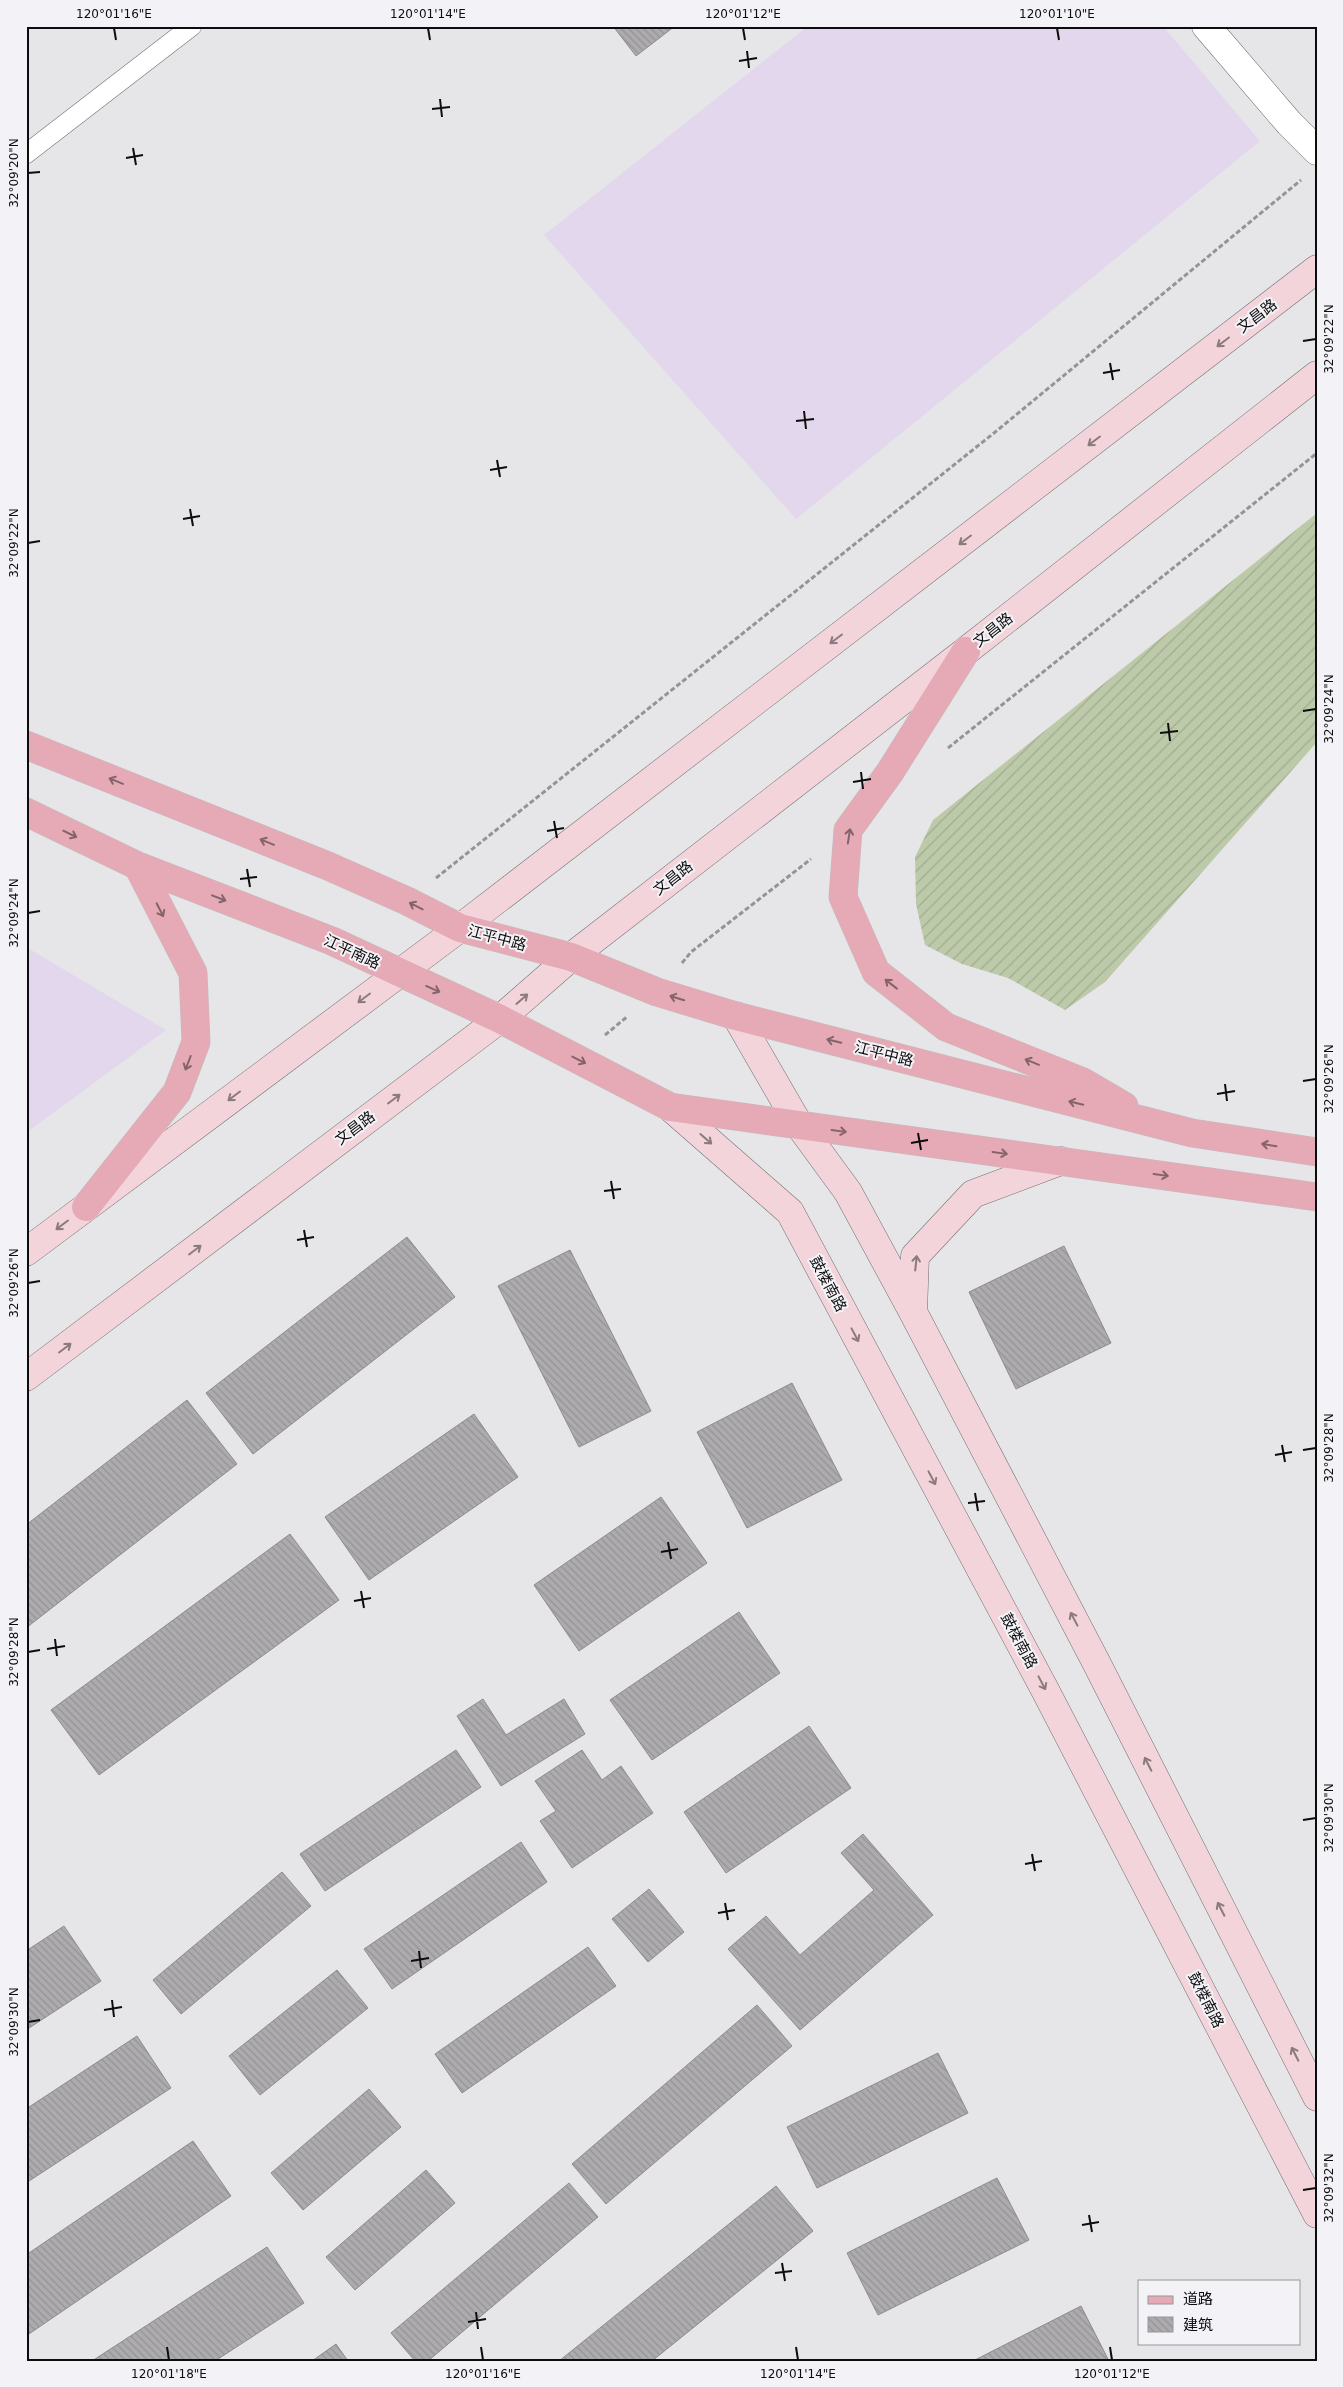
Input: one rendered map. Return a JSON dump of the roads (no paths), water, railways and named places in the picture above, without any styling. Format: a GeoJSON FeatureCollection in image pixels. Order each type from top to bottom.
{"type":"FeatureCollection","features":[{"type":"Feature","properties":{"kind":"main road","name":"文昌路"},"geometry":{"type":"LineString","coordinates":[[26,1252],[460,928],[1317,269]]}},
{"type":"Feature","properties":{"kind":"main road","name":"文昌路"},"geometry":{"type":"LineString","coordinates":[[26,1377],[500,1019],[571,958],[1317,375]]}},
{"type":"Feature","properties":{"kind":"main road"},"geometry":{"type":"LineString","coordinates":[[966,651],[890,772],[848,830],[843,897],[876,972],[946,1027],[1083,1082],[1154,1123]]}},
{"type":"Feature","properties":{"kind":"main road"},"geometry":{"type":"LineString","coordinates":[[26,745],[328,866],[407,901],[460,928]]}},
{"type":"Feature","properties":{"kind":"main road","name":"江平南路"},"geometry":{"type":"LineString","coordinates":[[26,812],[138,866],[332,942],[500,1019],[670,1107]]}},
{"type":"Feature","properties":{"kind":"main road"},"geometry":{"type":"LineString","coordinates":[[86,1207],[177,1092],[196,1042],[193,973],[138,866]]}},
{"type":"Feature","properties":{"kind":"main road","name":"江平中路"},"geometry":{"type":"LineString","coordinates":[[460,928],[571,958],[657,992],[736,1016],[1192,1133],[1317,1152]]}},
{"type":"Feature","properties":{"kind":"main road"},"geometry":{"type":"LineString","coordinates":[[736,1016],[799,1125],[848,1192],[913,1312],[1097,1664],[1317,2098]]}},
{"type":"Feature","properties":{"kind":"main road"},"geometry":{"type":"LineString","coordinates":[[670,1107],[1317,1197]]}},
{"type":"Feature","properties":{"kind":"main road","name":"鼓楼南路"},"geometry":{"type":"LineString","coordinates":[[670,1107],[790,1212],[1044,1688],[1317,2214]]}},
{"type":"Feature","properties":{"kind":"main road"},"geometry":{"type":"LineString","coordinates":[[913,1312],[915,1256],[973,1194],[1061,1161]]}},
{"type":"Feature","properties":{"kind":"street"},"geometry":{"type":"LineString","coordinates":[[1206,26],[1289,123],[1313,162]]}},
{"type":"Feature","properties":{"kind":"lane"},"geometry":{"type":"LineString","coordinates":[[26,154],[192,26]]}}]}
